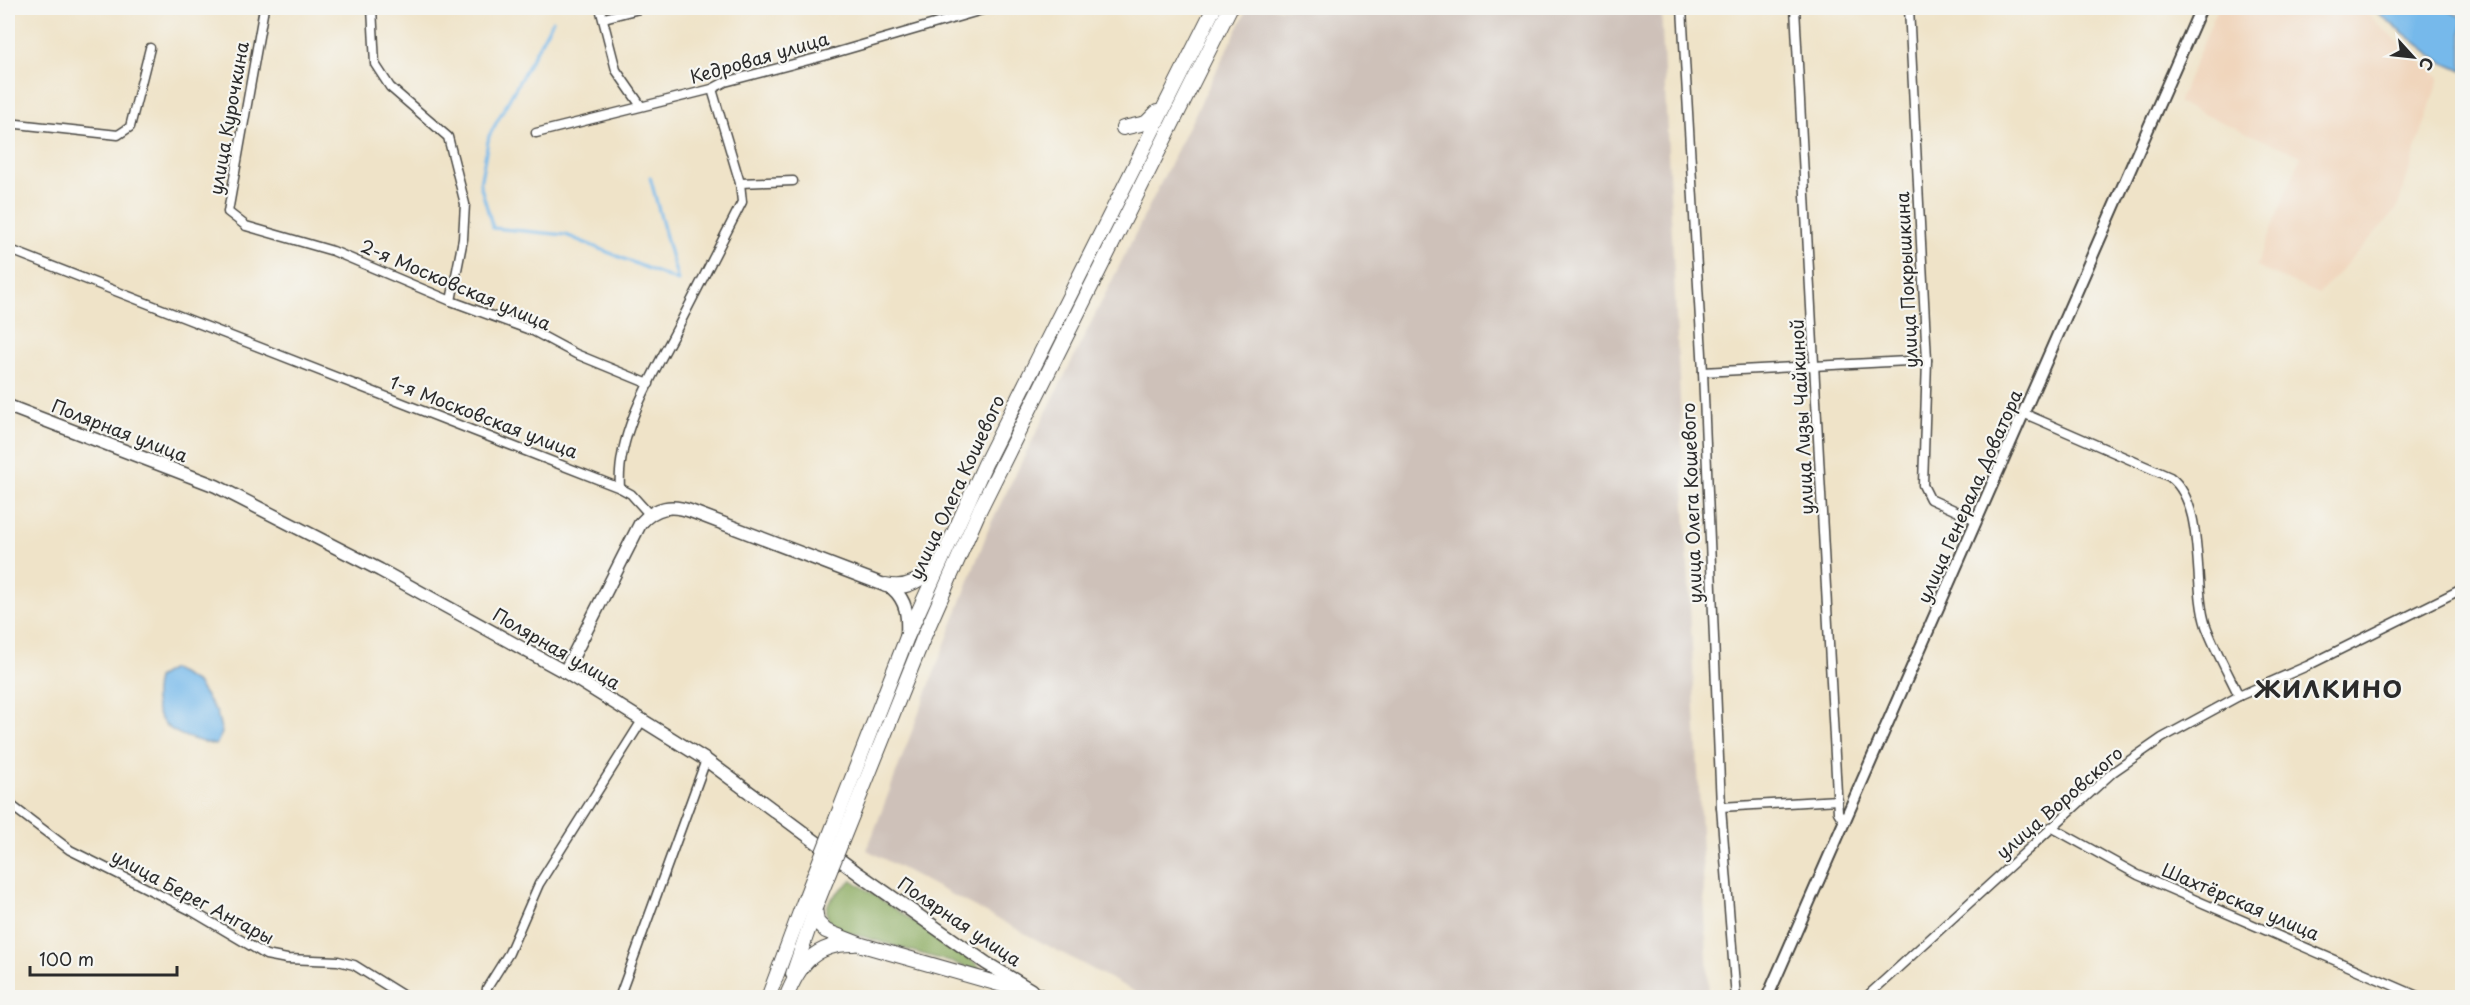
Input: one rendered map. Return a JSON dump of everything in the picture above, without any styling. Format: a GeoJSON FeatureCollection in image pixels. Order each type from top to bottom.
{"type":"FeatureCollection","features":[{"type":"Feature","properties":{"kind":"main road","name":"улица Олега Кошевого"},"geometry":{"type":"LineString","coordinates":[[785,998],[809,906],[907,637],[985,464],[1214,8]]}},
{"type":"Feature","properties":{"kind":"main road","name":"улица Олега Кошевого"},"geometry":{"type":"LineString","coordinates":[[768,998],[985,499],[1230,8]]}},
{"type":"Feature","properties":{"kind":"main road"},"geometry":{"type":"LineString","coordinates":[[1123,128],[1146,123],[1157,113],[1169,96]]}},
{"type":"Feature","properties":{"kind":"main road","name":"Полярная улица"},"geometry":{"type":"LineString","coordinates":[[8,406],[216,486],[380,570],[565,672],[706,760],[859,874],[986,963],[1043,997]]}},
{"type":"Feature","properties":{"kind":"main road"},"geometry":{"type":"LineString","coordinates":[[565,672],[634,535],[650,514],[659,509],[671,507],[684,509],[886,585],[901,587],[915,583],[941,560]]}},
{"type":"Feature","properties":{"kind":"main road"},"geometry":{"type":"LineString","coordinates":[[886,585],[898,593],[905,605],[908,613],[907,637]]}},
{"type":"Feature","properties":{"kind":"main road"},"geometry":{"type":"LineString","coordinates":[[809,906],[823,928],[862,945],[1043,997]]}},
{"type":"Feature","properties":{"kind":"main road"},"geometry":{"type":"LineString","coordinates":[[785,998],[799,972],[816,953],[832,945],[862,945]]}},
{"type":"Feature","properties":{"kind":"street","name":"улица Курочкина"},"geometry":{"type":"LineString","coordinates":[[246,226],[228,212],[264,8]]}},
{"type":"Feature","properties":{"kind":"street"},"geometry":{"type":"LineString","coordinates":[[372,8],[375,64],[390,87],[448,137],[465,204],[463,239],[451,301]]}},
{"type":"Feature","properties":{"kind":"street"},"geometry":{"type":"LineString","coordinates":[[600,8],[616,70],[641,106]]}},
{"type":"Feature","properties":{"kind":"street"},"geometry":{"type":"LineString","coordinates":[[604,18],[643,8]]}},
{"type":"Feature","properties":{"kind":"street","name":"Кедровая улица"},"geometry":{"type":"LineString","coordinates":[[536,133],[712,89],[725,82],[987,8]]}},
{"type":"Feature","properties":{"kind":"street","name":"улица Олега Кошевого"},"geometry":{"type":"LineString","coordinates":[[1682,8],[1703,372],[1721,807],[1736,998]]}},
{"type":"Feature","properties":{"kind":"street","name":"улица Лизы Чайкиной"},"geometry":{"type":"LineString","coordinates":[[1795,8],[1838,813],[1845,823]]}},
{"type":"Feature","properties":{"kind":"street","name":"улица Покрышкина"},"geometry":{"type":"LineString","coordinates":[[1909,8],[1927,360],[1925,492],[1930,499],[1976,520]]}},
{"type":"Feature","properties":{"kind":"street","name":"улица Генерала Доватора"},"geometry":{"type":"LineString","coordinates":[[1767,998],[2201,8]]}},
{"type":"Feature","properties":{"kind":"street"},"geometry":{"type":"LineString","coordinates":[[8,123],[118,135],[130,127],[150,48]]}},
{"type":"Feature","properties":{"kind":"street"},"geometry":{"type":"LineString","coordinates":[[620,488],[618,466],[628,432],[648,384],[742,202],[740,183],[712,89]]}},
{"type":"Feature","properties":{"kind":"street"},"geometry":{"type":"LineString","coordinates":[[740,183],[793,181]]}},
{"type":"Feature","properties":{"kind":"street","name":"2-я Московская улица"},"geometry":{"type":"LineString","coordinates":[[246,226],[333,250],[451,301],[532,331],[576,354],[648,384]]}},
{"type":"Feature","properties":{"kind":"street","name":"1-я Московская улица"},"geometry":{"type":"LineString","coordinates":[[8,249],[620,488],[650,514]]}},
{"type":"Feature","properties":{"kind":"street"},"geometry":{"type":"LineString","coordinates":[[1703,372],[1927,360]]}},
{"type":"Feature","properties":{"kind":"street"},"geometry":{"type":"LineString","coordinates":[[2023,413],[2170,477],[2178,484],[2192,521],[2206,624],[2239,696]]}},
{"type":"Feature","properties":{"kind":"street","name":"улица Воровского"},"geometry":{"type":"LineString","coordinates":[[1865,998],[2113,772],[2162,738],[2239,696],[2307,666],[2463,590]]}},
{"type":"Feature","properties":{"kind":"street"},"geometry":{"type":"LineString","coordinates":[[480,998],[486,993],[509,953],[539,884],[643,719]]}},
{"type":"Feature","properties":{"kind":"street"},"geometry":{"type":"LineString","coordinates":[[619,998],[706,760]]}},
{"type":"Feature","properties":{"kind":"street"},"geometry":{"type":"LineString","coordinates":[[1721,807],[1838,800]]}},
{"type":"Feature","properties":{"kind":"street","name":"улица Берег Ангары"},"geometry":{"type":"LineString","coordinates":[[8,803],[69,850],[192,911],[266,955],[287,959],[338,961],[354,965],[407,998]]}},
{"type":"Feature","properties":{"kind":"street","name":"Шахтёрская улица"},"geometry":{"type":"LineString","coordinates":[[2051,827],[2138,875],[2422,998]]}},
{"type":"Feature","properties":{"kind":"shaded area"},"geometry":{"type":"Polygon","coordinates":[[[1248,8],[1661,8],[1709,997],[1145,997],[867,850],[990,525],[1248,8]]]}},
{"type":"Feature","properties":{"kind":"shaded area"},"geometry":{"type":"Polygon","coordinates":[[[2218,8],[2360,8],[2439,78],[2397,209],[2319,294],[2256,267],[2301,156],[2178,103],[2218,8]]]}},
{"type":"Feature","properties":{"kind":"green space"},"geometry":{"type":"Polygon","coordinates":[[[852,880],[980,968],[977,970],[836,929],[827,914],[827,908],[834,896],[852,880]]]}},
{"type":"Feature","properties":{"kind":"water"},"geometry":{"type":"Polygon","coordinates":[[[2371,8],[2443,8],[2462,17],[2462,71],[2440,61],[2371,8]]]}},
{"type":"Feature","properties":{"kind":"water"},"geometry":{"type":"Polygon","coordinates":[[[172,669],[197,683],[217,713],[222,733],[216,745],[177,733],[160,718],[155,695],[157,678],[172,669]]]}},
{"type":"Feature","properties":{"kind":"waterway"},"geometry":{"type":"LineString","coordinates":[[553,20],[489,136],[480,184],[493,228],[566,235],[678,281],[650,177]]}},
{"type":"Feature","properties":{"kind":"district","name":"ЖИЛКИНО"},"geometry":{"type":"Point","coordinates":[2329,688]}}]}
